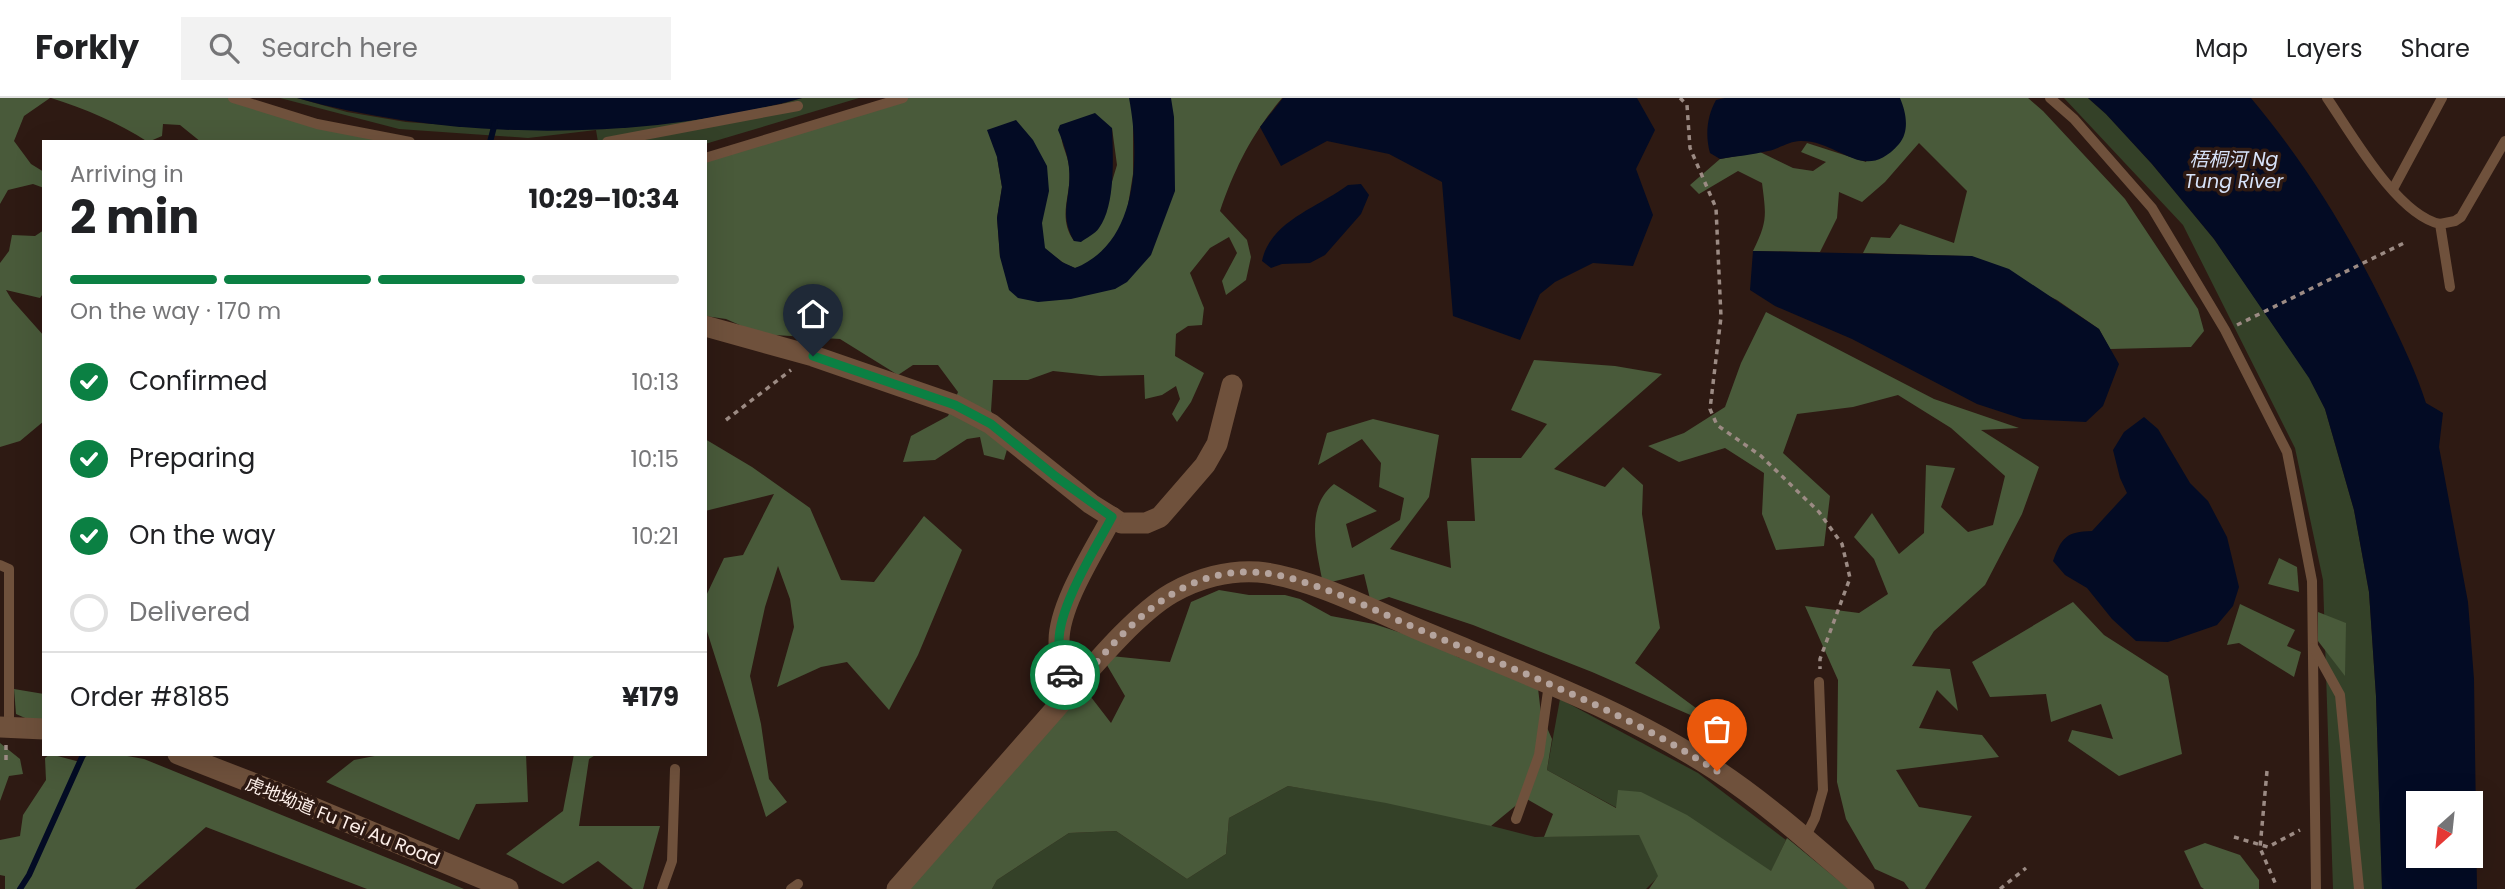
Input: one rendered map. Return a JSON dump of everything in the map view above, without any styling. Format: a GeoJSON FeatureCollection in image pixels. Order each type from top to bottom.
{"type":"FeatureCollection","features":[{"type":"Feature","properties":{"kind":"street"},"geometry":{"type":"LineString","coordinates":[[707,327],[813,356],[955,405],[991,424],[1064,483],[1121,523],[1146,523],[1160,517],[1205,465],[1217,444],[1232,385]]}},
{"type":"Feature","properties":{"kind":"street"},"geometry":{"type":"LineString","coordinates":[[1068,694],[1059,642],[1062,620],[1071,596],[1112,517]]}},
{"type":"Feature","properties":{"kind":"street"},"geometry":{"type":"LineString","coordinates":[[897,889],[1068,694],[1155,605],[1171,593],[1202,580],[1237,572],[1259,573],[1293,580],[1346,599],[1606,709],[1686,752],[1759,800],[1864,889]]}},
{"type":"Feature","properties":{"kind":"street"},"geometry":{"type":"LineString","coordinates":[[3,732],[42,729]]}},
{"type":"Feature","properties":{"kind":"street","name":"虎地坳道 Fu Tei Au Road"},"geometry":{"type":"LineString","coordinates":[[183,756],[508,889]]}},
{"type":"Feature","properties":{"kind":"lane"},"geometry":{"type":"LineString","coordinates":[[233,98],[317,124],[400,140]]}},
{"type":"Feature","properties":{"kind":"lane"},"geometry":{"type":"LineString","coordinates":[[707,157],[903,98]]}},
{"type":"Feature","properties":{"kind":"lane"},"geometry":{"type":"LineString","coordinates":[[2050,98],[2074,119],[2152,208],[2225,330],[2287,452],[2312,581],[2316,889]]}},
{"type":"Feature","properties":{"kind":"lane"},"geometry":{"type":"LineString","coordinates":[[2327,98],[2380,175],[2415,213],[2440,225],[2461,217],[2505,141]]}},
{"type":"Feature","properties":{"kind":"lane"},"geometry":{"type":"LineString","coordinates":[[2393,189],[2442,98]]}},
{"type":"Feature","properties":{"kind":"lane"},"geometry":{"type":"LineString","coordinates":[[618,140],[798,106]]}},
{"type":"Feature","properties":{"kind":"lane"},"geometry":{"type":"LineString","coordinates":[[2440,225],[2450,287]]}},
{"type":"Feature","properties":{"kind":"lane"},"geometry":{"type":"LineString","coordinates":[[0,565],[9,569],[3,732]]}},
{"type":"Feature","properties":{"kind":"lane"},"geometry":{"type":"LineString","coordinates":[[2313,646],[2340,695],[2359,889]]}},
{"type":"Feature","properties":{"kind":"lane"},"geometry":{"type":"LineString","coordinates":[[1805,838],[1815,818],[1823,790],[1819,682]]}},
{"type":"Feature","properties":{"kind":"lane"},"geometry":{"type":"LineString","coordinates":[[1516,819],[1539,755],[1549,684]]}},
{"type":"Feature","properties":{"kind":"lane"},"geometry":{"type":"LineString","coordinates":[[662,889],[672,861],[675,769]]}},
{"type":"Feature","properties":{"kind":"path"},"geometry":{"type":"LineString","coordinates":[[1680,98],[1687,104],[1690,148],[1716,208],[1721,317],[1710,409],[1716,422],[1761,456],[1819,512],[1842,544],[1850,578],[1820,659],[1819,682]]}},
{"type":"Feature","properties":{"kind":"path"},"geometry":{"type":"LineString","coordinates":[[2230,328],[2404,243]]}},
{"type":"Feature","properties":{"kind":"path"},"geometry":{"type":"LineString","coordinates":[[726,419],[813,356]]}},
{"type":"Feature","properties":{"kind":"path"},"geometry":{"type":"LineString","coordinates":[[3,732],[6,765]]}},
{"type":"Feature","properties":{"kind":"path"},"geometry":{"type":"LineString","coordinates":[[2267,771],[2260,844],[2264,861],[2276,885]]}},
{"type":"Feature","properties":{"kind":"path"},"geometry":{"type":"LineString","coordinates":[[2234,837],[2268,847],[2299,830],[2316,831]]}},
{"type":"Feature","properties":{"kind":"path"},"geometry":{"type":"LineString","coordinates":[[2000,889],[2026,867]]}},
{"type":"Feature","properties":{"kind":"green space"},"geometry":{"type":"Polygon","coordinates":[[[0,98],[50,98],[24,116],[14,141],[31,164],[42,171],[42,187],[33,184],[8,190],[0,204],[0,98]]]}},
{"type":"Feature","properties":{"kind":"green space"},"geometry":{"type":"Polygon","coordinates":[[[51,98],[239,98],[365,133],[412,140],[199,140],[180,125],[163,124],[162,136],[145,140],[125,128],[51,98]]]}},
{"type":"Feature","properties":{"kind":"green space"},"geometry":{"type":"Polygon","coordinates":[[[280,98],[297,98],[347,112],[406,122],[517,130],[632,126],[778,105],[802,98],[859,98],[707,143],[707,140],[598,140],[596,130],[528,138],[399,129],[280,98]]]}},
{"type":"Feature","properties":{"kind":"green space"},"geometry":{"type":"Polygon","coordinates":[[[888,98],[1131,98],[1133,174],[1125,224],[1093,264],[1075,268],[1045,249],[997,157],[1002,187],[997,218],[1000,257],[1115,289],[1167,98],[1282,98],[1245,152],[1220,211],[1247,240],[1251,257],[1246,280],[1226,295],[1222,281],[1237,253],[1229,237],[1210,248],[1190,273],[1204,308],[1202,325],[1188,326],[1176,334],[1175,356],[1204,373],[1191,402],[1177,422],[1172,414],[1180,399],[1176,386],[1162,395],[1145,399],[1144,375],[1100,376],[1053,371],[1028,380],[993,380],[991,411],[1008,446],[1004,460],[984,455],[980,437],[967,439],[935,460],[903,462],[911,436],[948,416],[958,392],[938,365],[913,365],[898,375],[840,339],[760,334],[726,319],[707,316],[707,156],[888,98]],[[1063,124],[1062,140],[1070,176],[1066,222],[1074,241],[1098,228],[1117,165],[1112,128],[1063,124]]]}},
{"type":"Feature","properties":{"kind":"green space"},"geometry":{"type":"Polygon","coordinates":[[[1900,98],[2028,98],[2125,199],[2198,309],[2204,331],[2191,347],[2110,349],[2099,329],[2057,300],[1965,256],[1863,253],[1871,237],[1890,238],[1900,224],[1954,243],[1967,191],[1919,143],[1885,182],[1862,202],[1839,192],[1837,218],[1820,252],[1753,251],[1765,218],[1762,183],[1738,171],[1699,194],[1690,185],[1720,159],[1760,152],[1793,168],[1813,171],[1826,162],[1801,152],[1807,143],[1866,162],[1900,98]]]}},
{"type":"Feature","properties":{"kind":"green space"},"geometry":{"type":"Polygon","coordinates":[[[2064,98],[2088,98],[2152,164],[2214,239],[2310,378],[2325,409],[2354,510],[2369,592],[2376,696],[2382,889],[2333,889],[2323,580],[2295,448],[2183,225],[2064,98]]]}},
{"type":"Feature","properties":{"kind":"green space"},"geometry":{"type":"Polygon","coordinates":[[[42,231],[42,295],[40,298],[6,290],[42,334],[42,423],[20,441],[0,447],[0,263],[9,251],[12,235],[35,236],[42,231]]]}},
{"type":"Feature","properties":{"kind":"green space"},"geometry":{"type":"Polygon","coordinates":[[[1766,312],[1934,399],[2019,428],[1981,430],[2039,467],[2022,514],[1985,585],[1934,631],[1912,666],[1950,669],[1958,711],[1937,690],[1919,728],[1982,735],[1999,757],[1896,770],[1919,807],[1972,816],[1925,889],[1909,889],[1904,882],[1875,869],[1846,819],[1837,782],[1838,680],[1805,606],[1859,613],[1888,594],[1874,559],[1854,537],[1872,513],[1899,554],[1924,533],[1926,465],[1955,468],[1941,507],[1968,532],[1993,525],[2005,476],[1951,428],[1898,395],[1853,407],[1797,414],[1783,453],[1830,496],[1824,546],[1776,550],[1762,514],[1764,473],[1725,448],[1679,462],[1648,446],[1684,433],[1725,407],[1741,363],[1766,312]]]}},
{"type":"Feature","properties":{"kind":"green space"},"geometry":{"type":"Polygon","coordinates":[[[1534,360],[1615,366],[1662,374],[1554,469],[1605,487],[1623,467],[1643,485],[1642,514],[1660,628],[1635,663],[1727,731],[1592,672],[1473,625],[1389,597],[1371,603],[1364,574],[1323,584],[1316,544],[1316,517],[1325,494],[1334,484],[1377,511],[1346,524],[1352,548],[1400,520],[1404,498],[1379,487],[1381,463],[1362,439],[1318,465],[1327,433],[1373,419],[1439,435],[1429,497],[1390,549],[1451,568],[1447,521],[1475,521],[1471,458],[1521,458],[1547,424],[1511,410],[1534,360]]]}},
{"type":"Feature","properties":{"kind":"green space"},"geometry":{"type":"Polygon","coordinates":[[[707,440],[752,467],[810,508],[841,580],[874,582],[924,516],[962,550],[918,655],[889,710],[847,662],[821,667],[777,687],[794,627],[790,599],[778,566],[765,607],[750,676],[761,724],[769,779],[787,802],[766,817],[707,631],[707,594],[724,558],[743,555],[774,494],[707,511],[707,440]]]}},
{"type":"Feature","properties":{"kind":"green space"},"geometry":{"type":"Polygon","coordinates":[[[2279,558],[2297,567],[2299,592],[2268,584],[2279,558]]]}},
{"type":"Feature","properties":{"kind":"green space"},"geometry":{"type":"Polygon","coordinates":[[[1219,590],[1249,595],[1285,595],[1300,599],[1331,616],[1374,624],[1426,641],[1460,658],[1477,652],[1538,688],[1541,714],[1552,739],[1547,770],[1616,808],[1618,790],[1641,792],[1687,815],[1771,871],[1787,838],[1849,889],[1649,889],[1658,876],[1639,835],[1544,837],[1553,814],[1525,798],[1491,826],[1386,803],[1288,786],[1229,818],[1226,854],[1187,879],[1116,831],[1069,833],[997,880],[992,889],[904,889],[1074,675],[1111,723],[1125,696],[1101,655],[1170,662],[1191,602],[1219,590]]]}},
{"type":"Feature","properties":{"kind":"green space"},"geometry":{"type":"Polygon","coordinates":[[[2073,602],[2104,635],[2168,676],[2182,754],[2119,776],[2068,741],[2072,730],[2113,739],[2101,704],[2051,722],[2046,694],[1990,697],[1972,662],[2073,602]]]}},
{"type":"Feature","properties":{"kind":"green space"},"geometry":{"type":"Polygon","coordinates":[[[2240,604],[2295,630],[2287,646],[2301,652],[2294,677],[2239,643],[2227,645],[2240,604]]]}},
{"type":"Feature","properties":{"kind":"green space"},"geometry":{"type":"Polygon","coordinates":[[[2318,612],[2346,623],[2345,676],[2318,641],[2318,612]]]}},
{"type":"Feature","properties":{"kind":"green space"},"geometry":{"type":"Polygon","coordinates":[[[14,689],[42,694],[42,723],[16,714],[14,689]]]}},
{"type":"Feature","properties":{"kind":"green space"},"geometry":{"type":"Polygon","coordinates":[[[1560,699],[1698,773],[1786,840],[1771,872],[1617,808],[1547,770],[1560,699]]]}},
{"type":"Feature","properties":{"kind":"green space"},"geometry":{"type":"Polygon","coordinates":[[[0,743],[20,759],[23,774],[9,776],[0,801],[0,743]]]}},
{"type":"Feature","properties":{"kind":"green space"},"geometry":{"type":"Polygon","coordinates":[[[58,756],[80,762],[87,756],[127,756],[144,759],[464,889],[367,889],[206,827],[135,889],[5,889],[5,876],[0,875],[0,840],[20,836],[23,815],[46,780],[45,758],[58,756]]]}},
{"type":"Feature","properties":{"kind":"green space"},"geometry":{"type":"Polygon","coordinates":[[[375,756],[526,756],[528,802],[476,804],[459,840],[326,782],[354,760],[375,756]]]}},
{"type":"Feature","properties":{"kind":"green space"},"geometry":{"type":"Polygon","coordinates":[[[574,756],[594,756],[589,759],[579,826],[660,826],[643,889],[633,889],[598,861],[563,884],[506,854],[563,811],[574,756]]]}},
{"type":"Feature","properties":{"kind":"green space"},"geometry":{"type":"Polygon","coordinates":[[[1288,786],[1426,809],[1535,837],[1639,834],[1659,876],[1646,889],[992,889],[997,880],[1069,833],[1116,831],[1187,879],[1226,854],[1229,818],[1288,786]]]}},
{"type":"Feature","properties":{"kind":"green space"},"geometry":{"type":"Polygon","coordinates":[[[2205,843],[2240,855],[2259,880],[2259,889],[2201,887],[2184,851],[2205,843]]]}},
{"type":"Feature","properties":{"kind":"water"},"geometry":{"type":"Polygon","coordinates":[[[297,98],[802,98],[679,122],[549,131],[420,123],[297,98]]]}},
{"type":"Feature","properties":{"kind":"water"},"geometry":{"type":"Polygon","coordinates":[[[1129,98],[1171,98],[1174,117],[1175,191],[1151,255],[1127,282],[1115,289],[1071,299],[1038,302],[1018,298],[1009,290],[1000,257],[997,218],[1002,187],[997,157],[987,130],[1016,120],[1033,140],[1047,166],[1049,191],[1042,223],[1045,248],[1062,262],[1075,268],[1096,256],[1112,239],[1123,218],[1134,170],[1129,98]]]}},
{"type":"Feature","properties":{"kind":"water"},"geometry":{"type":"Polygon","coordinates":[[[1283,98],[1637,98],[1655,130],[1636,169],[1653,215],[1633,266],[1593,263],[1555,282],[1540,294],[1520,340],[1453,316],[1442,182],[1389,154],[1327,141],[1281,166],[1260,127],[1283,98]]]}},
{"type":"Feature","properties":{"kind":"water"},"geometry":{"type":"Polygon","coordinates":[[[1900,98],[1905,115],[1905,133],[1899,144],[1886,156],[1874,161],[1862,161],[1827,147],[1800,141],[1772,150],[1720,159],[1710,153],[1708,126],[1716,100],[1900,98]]]}},
{"type":"Feature","properties":{"kind":"water","name":"梧桐河 Ng Tung River"},"geometry":{"type":"Polygon","coordinates":[[[2088,98],[2251,98],[2291,149],[2326,202],[2388,314],[2426,403],[2443,413],[2439,447],[2468,602],[2474,679],[2476,791],[2406,791],[2406,868],[2477,868],[2477,889],[2382,889],[2376,696],[2369,592],[2354,510],[2325,409],[2309,378],[2214,239],[2152,164],[2088,98]]]}},
{"type":"Feature","properties":{"kind":"water"},"geometry":{"type":"Polygon","coordinates":[[[1095,113],[1112,128],[1111,194],[1099,228],[1081,242],[1074,241],[1067,222],[1069,168],[1058,130],[1060,125],[1095,113]]]}},
{"type":"Feature","properties":{"kind":"water"},"geometry":{"type":"Polygon","coordinates":[[[1361,184],[1369,195],[1361,214],[1325,255],[1310,263],[1282,264],[1271,268],[1262,261],[1267,247],[1285,225],[1348,185],[1361,184]]]}},
{"type":"Feature","properties":{"kind":"water"},"geometry":{"type":"Polygon","coordinates":[[[1753,251],[1972,256],[2009,269],[2099,329],[2119,364],[2103,406],[2086,422],[2023,419],[1977,404],[1852,339],[1775,306],[1750,290],[1753,251]]]}},
{"type":"Feature","properties":{"kind":"water"},"geometry":{"type":"Polygon","coordinates":[[[2144,417],[2158,429],[2190,483],[2208,501],[2227,537],[2239,587],[2233,606],[2217,625],[2168,642],[2136,641],[2112,619],[2087,588],[2065,575],[2053,561],[2066,537],[2092,531],[2127,493],[2113,450],[2124,432],[2144,417]]]}},
{"type":"Feature","properties":{"kind":"waterway"},"geometry":{"type":"LineString","coordinates":[[491,140],[495,123]]}},
{"type":"Feature","properties":{"kind":"waterway"},"geometry":{"type":"LineString","coordinates":[[20,889],[29,875],[83,756]]}},
{"type":"Feature","properties":{"kind":"way so far"},"geometry":{"type":"LineString","coordinates":[[1065,675],[1068,694],[1136,622],[1171,593],[1202,580],[1237,572],[1278,575],[1346,599],[1564,690],[1649,731],[1717,771]]}},
{"type":"Feature","properties":{"kind":"route"},"geometry":{"type":"LineString","coordinates":[[813,356],[955,405],[991,424],[1091,504],[1112,517],[1071,596],[1062,620],[1059,642],[1065,675]]}}]}
